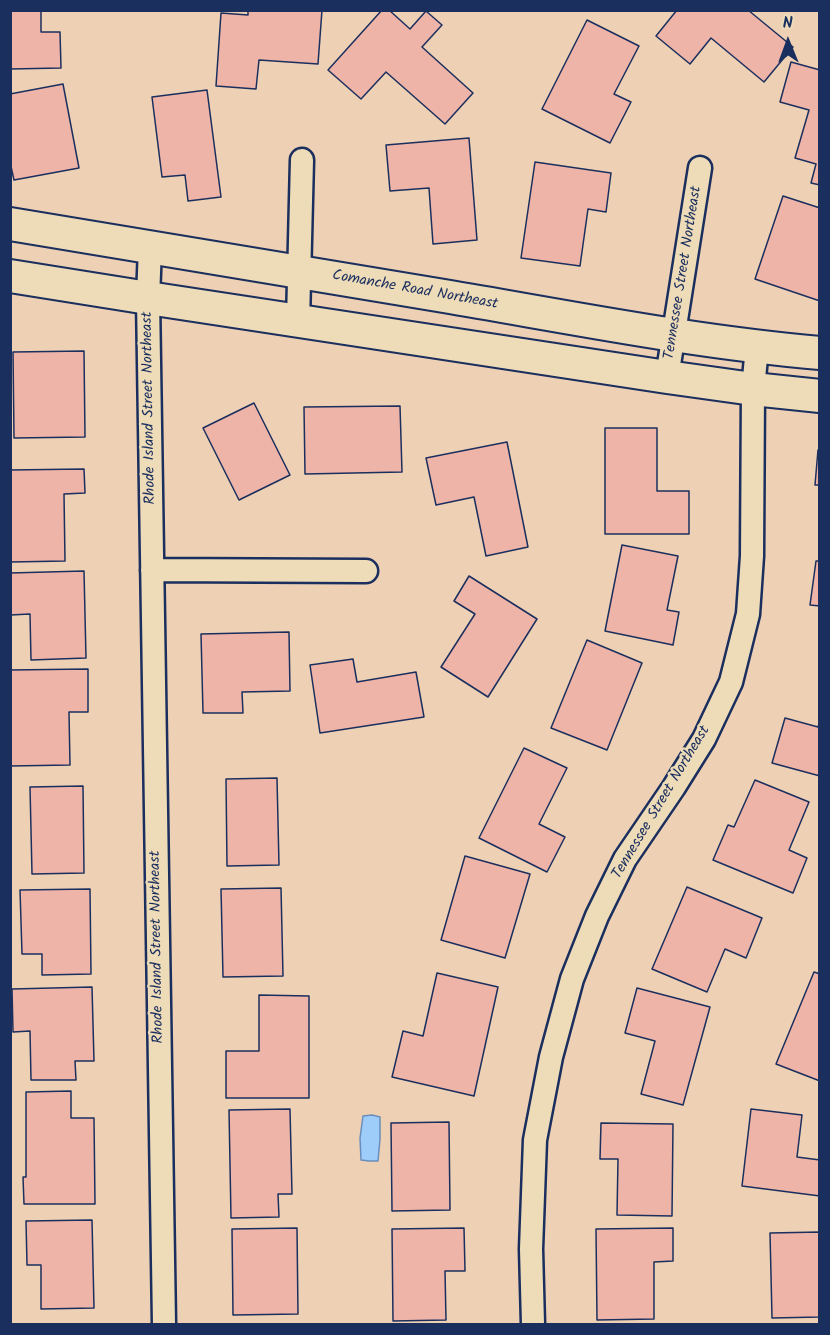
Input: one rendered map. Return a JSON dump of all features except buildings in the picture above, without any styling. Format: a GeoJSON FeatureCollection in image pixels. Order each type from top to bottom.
{"type":"FeatureCollection","features":[{"type":"Feature","properties":{"kind":"street"},"geometry":{"type":"LineString","coordinates":[[298,321],[302,160]]}},
{"type":"Feature","properties":{"kind":"street","name":"Tennessee Street Northeast"},"geometry":{"type":"LineString","coordinates":[[667,377],[700,168]]}},
{"type":"Feature","properties":{"kind":"street","name":"Comanche Road Northeast"},"geometry":{"type":"LineString","coordinates":[[10,224],[299,270],[674,336],[757,348],[819,353]]}},
{"type":"Feature","properties":{"kind":"street","name":"Rhode Island Street Northeast"},"geometry":{"type":"LineString","coordinates":[[150,247],[148,298],[164,1324]]}},
{"type":"Feature","properties":{"kind":"street"},"geometry":{"type":"LineString","coordinates":[[10,276],[667,377],[819,396]]}},
{"type":"Feature","properties":{"kind":"street","name":"Tennessee Street Northeast"},"geometry":{"type":"LineString","coordinates":[[533,1324],[531,1249],[535,1140],[551,1056],[572,979],[597,916],[625,859],[704,739],[730,682],[748,614],[752,556],[753,389],[757,348]]}},
{"type":"Feature","properties":{"kind":"street"},"geometry":{"type":"LineString","coordinates":[[152,570],[366,571]]}},
{"type":"Feature","properties":{"kind":"water"},"geometry":{"type":"Polygon","coordinates":[[[363,1116],[380,1117],[378,1161],[361,1160],[360,1138],[363,1116]]]}}]}
